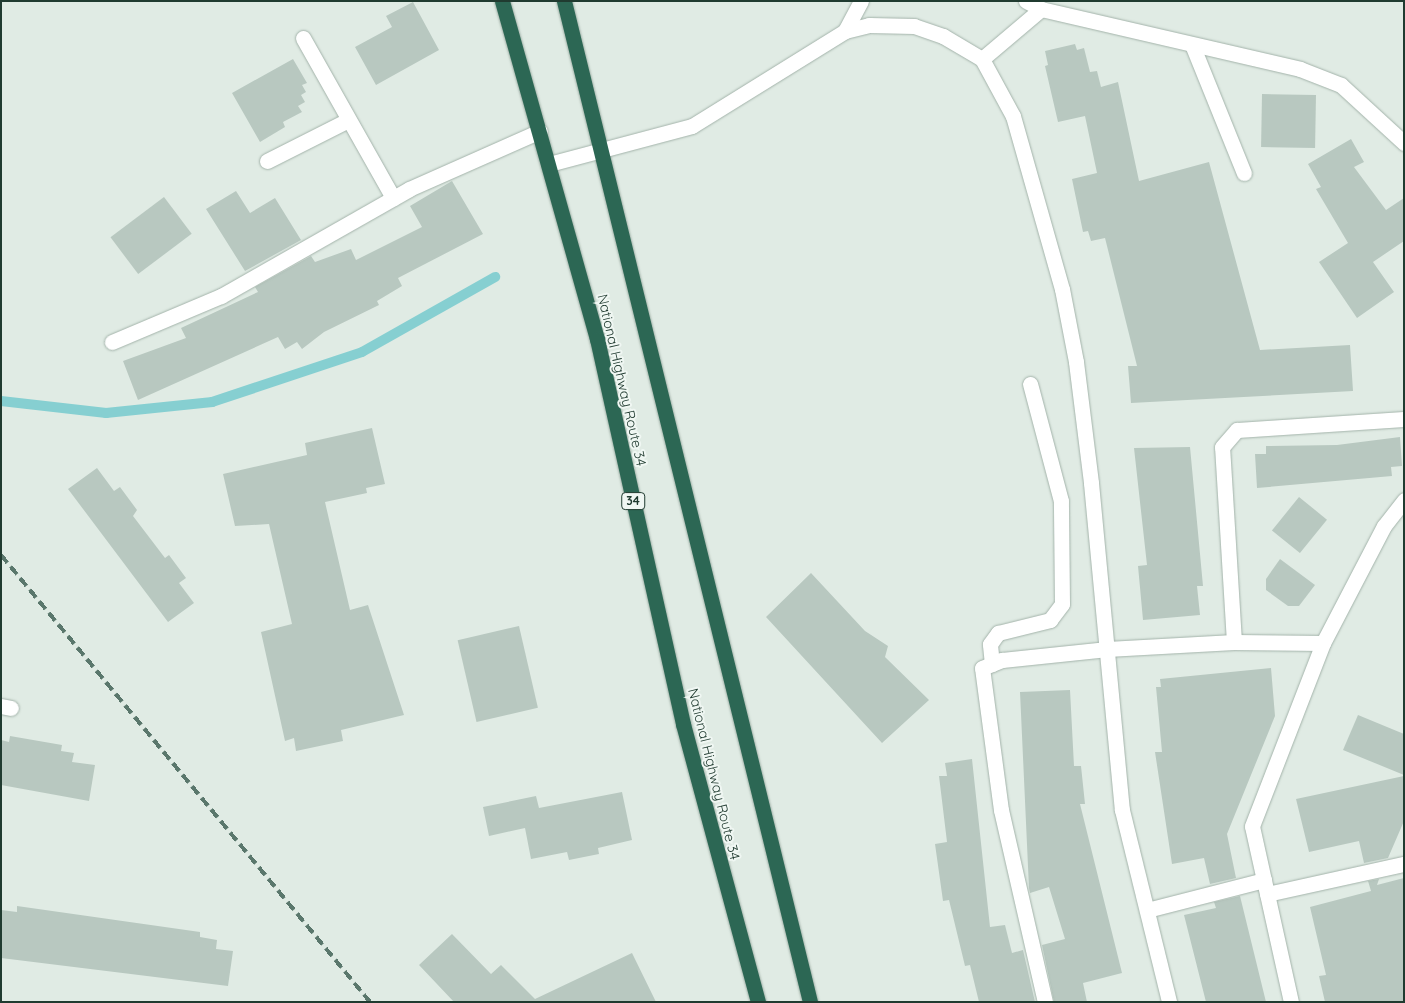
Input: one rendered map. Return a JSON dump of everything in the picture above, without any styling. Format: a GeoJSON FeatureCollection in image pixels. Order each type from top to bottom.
{"type":"FeatureCollection","features":[{"type":"Feature","properties":{"kind":"highway","name":"National Highway Route 34"},"geometry":{"type":"LineString","coordinates":[[502,1],[597,339],[683,724],[758,1002]]}},
{"type":"Feature","properties":{"kind":"highway"},"geometry":{"type":"LineString","coordinates":[[564,1],[810,1002]]}},
{"type":"Feature","properties":{"kind":"street"},"geometry":{"type":"LineString","coordinates":[[846,31],[861,1]]}},
{"type":"Feature","properties":{"kind":"street"},"geometry":{"type":"LineString","coordinates":[[1026,1],[1041,9],[1193,47],[1300,70],[1341,85],[1404,143]]}},
{"type":"Feature","properties":{"kind":"street"},"geometry":{"type":"LineString","coordinates":[[982,59],[1041,9]]}},
{"type":"Feature","properties":{"kind":"street"},"geometry":{"type":"LineString","coordinates":[[549,164],[692,126],[846,31],[868,25],[914,26],[943,36],[982,59],[1013,116],[1062,289],[1076,362],[1107,649],[1122,810],[1169,1002]]}},
{"type":"Feature","properties":{"kind":"street"},"geometry":{"type":"LineString","coordinates":[[303,38],[393,198]]}},
{"type":"Feature","properties":{"kind":"street"},"geometry":{"type":"LineString","coordinates":[[1193,47],[1244,174]]}},
{"type":"Feature","properties":{"kind":"street"},"geometry":{"type":"LineString","coordinates":[[267,161],[348,120]]}},
{"type":"Feature","properties":{"kind":"street"},"geometry":{"type":"LineString","coordinates":[[112,342],[221,296],[393,198],[540,131]]}},
{"type":"Feature","properties":{"kind":"street"},"geometry":{"type":"LineString","coordinates":[[992,664],[990,644],[998,633],[1050,620],[1062,604],[1061,501],[1030,384]]}},
{"type":"Feature","properties":{"kind":"street"},"geometry":{"type":"LineString","coordinates":[[1234,642],[1222,447],[1237,430],[1404,419]]}},
{"type":"Feature","properties":{"kind":"street"},"geometry":{"type":"LineString","coordinates":[[1291,1002],[1252,826],[1323,644],[1384,526],[1404,500]]}},
{"type":"Feature","properties":{"kind":"street"},"geometry":{"type":"LineString","coordinates":[[1045,1002],[991,755],[982,668],[992,664],[1107,649],[1234,642],[1323,644]]}},
{"type":"Feature","properties":{"kind":"street"},"geometry":{"type":"LineString","coordinates":[[1147,910],[1265,887],[1404,864]]}},
{"type":"Feature","properties":{"kind":"building"},"geometry":{"type":"Polygon","coordinates":[[[413,2],[439,50],[376,85],[355,47],[392,27],[386,16],[413,2]]]}},
{"type":"Feature","properties":{"kind":"building"},"geometry":{"type":"Polygon","coordinates":[[[1075,44],[1077,50],[1084,48],[1090,72],[1097,71],[1101,87],[1118,82],[1139,181],[1209,162],[1260,350],[1350,345],[1353,391],[1131,403],[1128,366],[1137,366],[1105,238],[1091,241],[1088,231],[1083,232],[1072,179],[1097,173],[1085,116],[1058,122],[1045,66],[1048,65],[1045,51],[1075,44]]]}},
{"type":"Feature","properties":{"kind":"building"},"geometry":{"type":"Polygon","coordinates":[[[293,59],[307,83],[302,85],[306,92],[301,95],[305,102],[298,106],[302,112],[283,122],[285,127],[260,142],[232,93],[293,59]]]}},
{"type":"Feature","properties":{"kind":"building"},"geometry":{"type":"Polygon","coordinates":[[[1262,94],[1316,95],[1315,148],[1261,147],[1262,94]]]}},
{"type":"Feature","properties":{"kind":"building"},"geometry":{"type":"Polygon","coordinates":[[[1351,139],[1364,162],[1354,167],[1386,210],[1404,198],[1404,241],[1373,262],[1394,292],[1357,318],[1319,262],[1348,243],[1316,189],[1321,187],[1308,164],[1351,139]]]}},
{"type":"Feature","properties":{"kind":"building"},"geometry":{"type":"Polygon","coordinates":[[[452,181],[483,234],[398,278],[402,286],[377,301],[379,305],[324,332],[302,349],[297,342],[285,349],[278,337],[138,400],[123,361],[186,338],[181,328],[258,292],[255,287],[311,256],[315,262],[351,249],[356,260],[422,227],[410,206],[452,181]]]}},
{"type":"Feature","properties":{"kind":"building"},"geometry":{"type":"Polygon","coordinates":[[[236,191],[250,213],[275,198],[301,240],[245,271],[206,209],[236,191]]]}},
{"type":"Feature","properties":{"kind":"building"},"geometry":{"type":"Polygon","coordinates":[[[164,197],[192,234],[138,274],[110,237],[164,197]]]}},
{"type":"Feature","properties":{"kind":"building"},"geometry":{"type":"Polygon","coordinates":[[[372,428],[385,484],[366,488],[367,493],[325,502],[350,610],[368,605],[404,715],[341,730],[343,741],[296,751],[294,738],[285,741],[261,632],[292,624],[269,524],[235,526],[223,474],[307,455],[305,443],[372,428]]]}},
{"type":"Feature","properties":{"kind":"building"},"geometry":{"type":"Polygon","coordinates":[[[1400,437],[1402,466],[1391,467],[1392,476],[1257,488],[1255,454],[1266,454],[1266,446],[1337,445],[1400,437]]]}},
{"type":"Feature","properties":{"kind":"building"},"geometry":{"type":"Polygon","coordinates":[[[1190,447],[1203,586],[1197,586],[1200,615],[1143,620],[1138,566],[1147,565],[1134,448],[1190,447]]]}},
{"type":"Feature","properties":{"kind":"building"},"geometry":{"type":"Polygon","coordinates":[[[97,468],[114,491],[120,487],[137,510],[133,516],[165,558],[169,555],[186,578],[179,583],[194,603],[168,622],[68,489],[97,468]]]}},
{"type":"Feature","properties":{"kind":"building"},"geometry":{"type":"Polygon","coordinates":[[[1299,497],[1327,520],[1300,553],[1272,530],[1299,497]]]}},
{"type":"Feature","properties":{"kind":"building"},"geometry":{"type":"Polygon","coordinates":[[[1280,559],[1315,585],[1299,606],[1288,606],[1266,590],[1266,579],[1280,559]]]}},
{"type":"Feature","properties":{"kind":"building"},"geometry":{"type":"Polygon","coordinates":[[[811,573],[865,631],[888,646],[885,657],[929,700],[882,743],[766,617],[811,573]]]}},
{"type":"Feature","properties":{"kind":"building"},"geometry":{"type":"Polygon","coordinates":[[[519,626],[538,708],[477,722],[458,640],[519,626]]]}},
{"type":"Feature","properties":{"kind":"building"},"geometry":{"type":"Polygon","coordinates":[[[1271,668],[1275,716],[1227,834],[1236,878],[1210,884],[1204,858],[1172,864],[1155,752],[1162,752],[1156,687],[1161,687],[1160,679],[1271,668]]]}},
{"type":"Feature","properties":{"kind":"building"},"geometry":{"type":"Polygon","coordinates":[[[1070,690],[1074,766],[1081,766],[1085,804],[1080,804],[1122,973],[1083,983],[1087,1002],[1054,1002],[1042,945],[1065,939],[1049,887],[1030,893],[1029,888],[1020,692],[1070,690]]]}},
{"type":"Feature","properties":{"kind":"building"},"geometry":{"type":"Polygon","coordinates":[[[1358,715],[1404,734],[1404,775],[1343,750],[1358,715]]]}},
{"type":"Feature","properties":{"kind":"building"},"geometry":{"type":"Polygon","coordinates":[[[10,736],[62,745],[61,751],[74,753],[72,762],[95,765],[89,801],[1,785],[1,740],[9,742],[10,736]]]}},
{"type":"Feature","properties":{"kind":"building"},"geometry":{"type":"Polygon","coordinates":[[[972,759],[990,927],[1005,925],[1012,953],[1023,950],[1035,1002],[979,1002],[970,965],[965,966],[949,900],[943,901],[935,844],[947,842],[939,776],[947,776],[945,763],[972,759]]]}},
{"type":"Feature","properties":{"kind":"building"},"geometry":{"type":"Polygon","coordinates":[[[1404,776],[1404,821],[1388,858],[1364,863],[1359,841],[1309,852],[1296,799],[1404,776]]]}},
{"type":"Feature","properties":{"kind":"building"},"geometry":{"type":"Polygon","coordinates":[[[622,792],[632,840],[598,848],[599,854],[569,860],[567,852],[531,859],[525,828],[489,836],[483,807],[536,796],[539,808],[622,792]]]}},
{"type":"Feature","properties":{"kind":"building"},"geometry":{"type":"Polygon","coordinates":[[[1404,878],[1404,1002],[1325,1002],[1319,976],[1326,975],[1310,907],[1371,891],[1368,881],[1379,879],[1377,885],[1404,878]]]}},
{"type":"Feature","properties":{"kind":"building"},"geometry":{"type":"Polygon","coordinates":[[[1240,896],[1266,1002],[1206,1002],[1184,915],[1216,908],[1214,902],[1240,896]]]}},
{"type":"Feature","properties":{"kind":"building"},"geometry":{"type":"Polygon","coordinates":[[[17,906],[200,932],[200,937],[217,940],[216,949],[233,951],[228,986],[1,958],[1,910],[17,912],[17,906]]]}},
{"type":"Feature","properties":{"kind":"building"},"geometry":{"type":"Polygon","coordinates":[[[452,934],[491,974],[501,965],[535,999],[632,953],[656,1002],[454,1002],[419,965],[452,934]]]}},
{"type":"Feature","properties":{"kind":"waterway"},"geometry":{"type":"LineString","coordinates":[[1,401],[106,413],[212,402],[362,352],[495,277]]}},
{"type":"Feature","properties":{"kind":"railway"},"geometry":{"type":"LineString","coordinates":[[1,555],[370,1002]]}}]}
